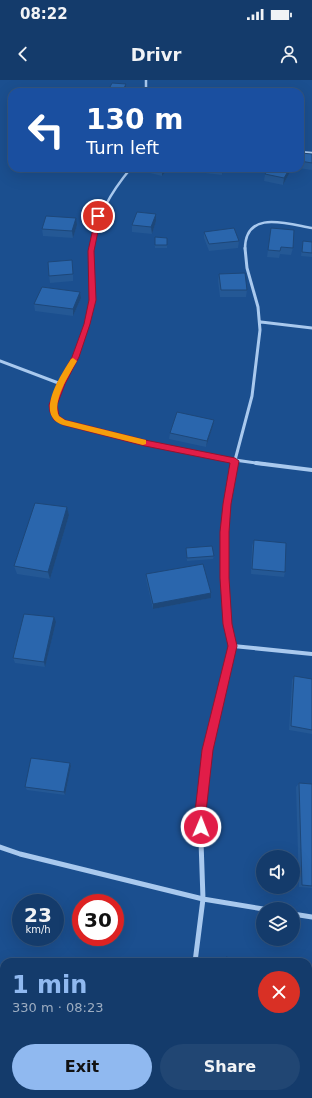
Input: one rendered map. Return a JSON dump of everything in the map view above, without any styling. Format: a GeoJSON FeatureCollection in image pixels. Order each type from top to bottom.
{"type":"FeatureCollection","features":[{"type":"Feature","properties":{"kind":"street"},"geometry":{"type":"LineString","coordinates":[[128,172],[98,216],[91,251],[92,300],[87,324],[75,357],[61,384],[53,405],[53,412],[56,418],[63,422],[145,443],[235,461],[312,470]]}},
{"type":"Feature","properties":{"kind":"street"},"geometry":{"type":"LineString","coordinates":[[195,958],[203,899],[200,812],[208,750],[233,646],[228,624],[225,586],[225,532],[227,504],[235,461],[250,404],[261,322],[247,269],[245,244],[248,233],[253,225],[262,222],[273,222],[312,228]]}},
{"type":"Feature","properties":{"kind":"street"},"geometry":{"type":"LineString","coordinates":[[261,322],[312,328]]}},
{"type":"Feature","properties":{"kind":"street"},"geometry":{"type":"LineString","coordinates":[[0,361],[61,384]]}},
{"type":"Feature","properties":{"kind":"street"},"geometry":{"type":"LineString","coordinates":[[233,646],[312,654]]}},
{"type":"Feature","properties":{"kind":"street"},"geometry":{"type":"LineString","coordinates":[[0,847],[20,854],[203,899],[256,908]]}},
{"type":"Feature","properties":{"kind":"street"},"geometry":{"type":"LineString","coordinates":[[300,915],[312,918]]}},
{"type":"Feature","properties":{"kind":"building"},"geometry":{"type":"Polygon","coordinates":[[[112,83],[126,84],[124,88],[110,88],[112,83]]]}},
{"type":"Feature","properties":{"kind":"building"},"geometry":{"type":"Polygon","coordinates":[[[304,153],[312,154],[312,163],[304,162],[304,153]]]}},
{"type":"Feature","properties":{"kind":"building"},"geometry":{"type":"Polygon","coordinates":[[[266,172],[288,172],[284,178],[265,174],[266,172]]]}},
{"type":"Feature","properties":{"kind":"building"},"geometry":{"type":"Polygon","coordinates":[[[137,212],[156,214],[151,227],[132,225],[137,212]]]}},
{"type":"Feature","properties":{"kind":"building"},"geometry":{"type":"Polygon","coordinates":[[[46,216],[76,218],[72,231],[42,229],[46,216]]]}},
{"type":"Feature","properties":{"kind":"building"},"geometry":{"type":"Polygon","coordinates":[[[234,228],[239,241],[209,244],[204,232],[234,228]]]}},
{"type":"Feature","properties":{"kind":"building"},"geometry":{"type":"Polygon","coordinates":[[[271,228],[294,230],[293,248],[281,247],[280,251],[268,250],[271,228]]]}},
{"type":"Feature","properties":{"kind":"building"},"geometry":{"type":"Polygon","coordinates":[[[155,237],[167,238],[167,245],[155,245],[155,237]]]}},
{"type":"Feature","properties":{"kind":"building"},"geometry":{"type":"Polygon","coordinates":[[[303,241],[312,242],[312,253],[302,252],[303,241]]]}},
{"type":"Feature","properties":{"kind":"building"},"geometry":{"type":"Polygon","coordinates":[[[72,260],[73,274],[49,276],[48,262],[72,260]]]}},
{"type":"Feature","properties":{"kind":"building"},"geometry":{"type":"Polygon","coordinates":[[[245,273],[247,290],[221,290],[219,274],[245,273]]]}},
{"type":"Feature","properties":{"kind":"building"},"geometry":{"type":"Polygon","coordinates":[[[42,287],[80,292],[73,309],[34,304],[42,287]]]}},
{"type":"Feature","properties":{"kind":"building"},"geometry":{"type":"Polygon","coordinates":[[[177,412],[214,420],[207,441],[170,433],[177,412]]]}},
{"type":"Feature","properties":{"kind":"building"},"geometry":{"type":"Polygon","coordinates":[[[35,503],[67,507],[48,572],[14,566],[35,503]]]}},
{"type":"Feature","properties":{"kind":"building"},"geometry":{"type":"Polygon","coordinates":[[[254,540],[286,543],[285,572],[252,569],[254,540]]]}},
{"type":"Feature","properties":{"kind":"building"},"geometry":{"type":"Polygon","coordinates":[[[212,546],[214,556],[187,558],[186,548],[212,546]]]}},
{"type":"Feature","properties":{"kind":"building"},"geometry":{"type":"Polygon","coordinates":[[[203,564],[211,593],[153,604],[146,574],[203,564]]]}},
{"type":"Feature","properties":{"kind":"building"},"geometry":{"type":"Polygon","coordinates":[[[24,614],[54,617],[44,662],[13,658],[24,614]]]}},
{"type":"Feature","properties":{"kind":"building"},"geometry":{"type":"Polygon","coordinates":[[[294,676],[312,679],[312,730],[291,726],[294,676]]]}},
{"type":"Feature","properties":{"kind":"building"},"geometry":{"type":"Polygon","coordinates":[[[31,758],[70,763],[64,792],[25,787],[31,758]]]}},
{"type":"Feature","properties":{"kind":"building"},"geometry":{"type":"Polygon","coordinates":[[[299,783],[312,784],[312,886],[302,885],[299,783]]]}},
{"type":"Feature","properties":{"kind":"slow traffic"},"geometry":{"type":"LineString","coordinates":[[73,361],[61,384],[53,405],[53,412],[56,418],[63,422],[143,442]]}},
{"type":"Feature","properties":{"kind":"route"},"geometry":{"type":"LineString","coordinates":[[98,216],[91,251],[92,300],[87,324],[75,357],[61,384],[53,405],[53,412],[56,418],[63,422],[145,443],[235,461],[227,504],[224,578],[226,609],[233,646],[208,750],[200,812],[201,827]]}}]}
